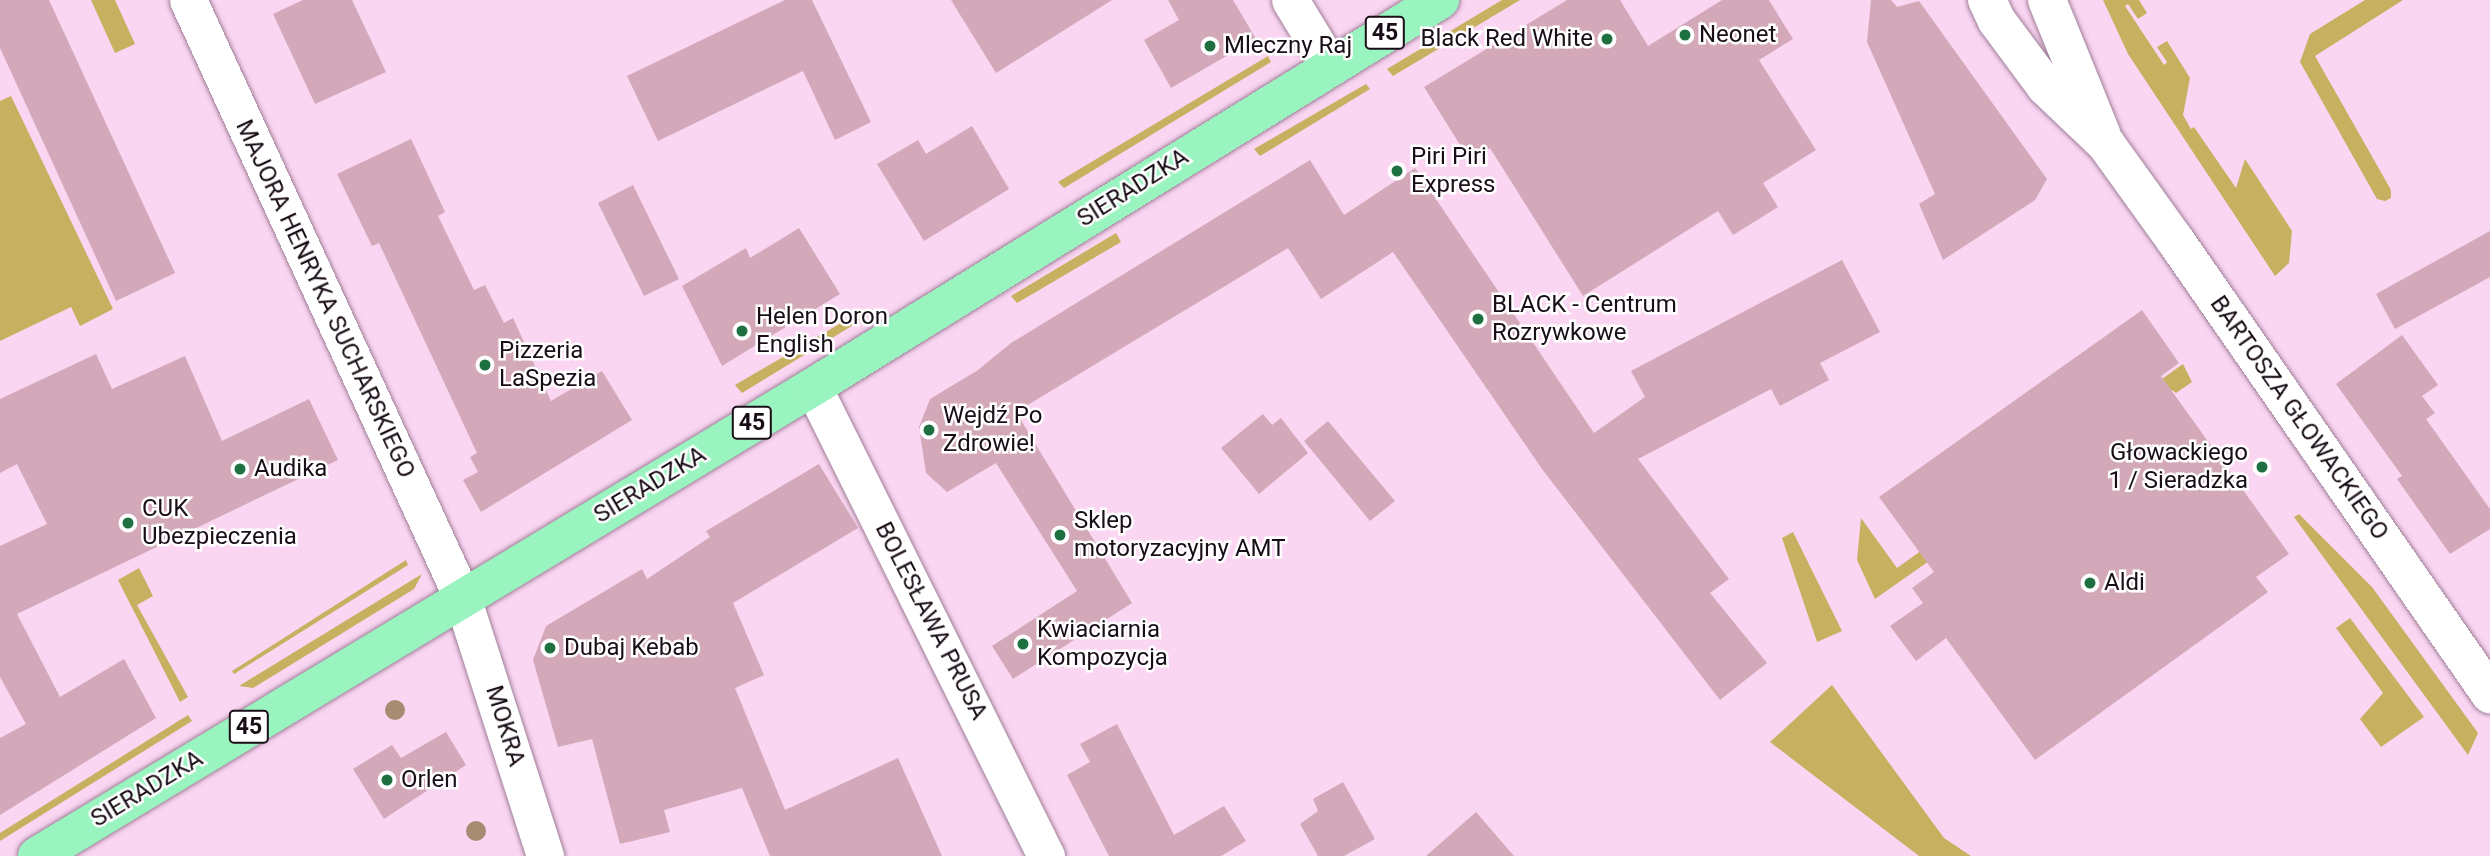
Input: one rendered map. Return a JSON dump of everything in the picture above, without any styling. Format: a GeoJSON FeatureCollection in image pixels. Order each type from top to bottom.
{"type":"FeatureCollection","features":[{"type":"Feature","properties":{"kind":"main road","name":"SIERADZKA"},"geometry":{"type":"LineString","coordinates":[[37,856],[813,387],[1440,0]]}},
{"type":"Feature","properties":{"kind":"street","name":"MAJORA HENRYKA SUCHARSKIEGO"},"geometry":{"type":"LineString","coordinates":[[188,0],[462,597]]}},
{"type":"Feature","properties":{"kind":"street"},"geometry":{"type":"LineString","coordinates":[[1290,0],[1330,66]]}},
{"type":"Feature","properties":{"kind":"street","name":"BARTOSZA GŁOWACKIEGO"},"geometry":{"type":"LineString","coordinates":[[2047,0],[2106,144]]}},
{"type":"Feature","properties":{"kind":"street","name":"BARTOSZA GŁOWACKIEGO"},"geometry":{"type":"LineString","coordinates":[[1988,7],[2046,87],[2106,144],[2490,694]]}},
{"type":"Feature","properties":{"kind":"street","name":"BOLESŁAWA PRUSA"},"geometry":{"type":"LineString","coordinates":[[813,387],[1046,856]]}},
{"type":"Feature","properties":{"kind":"street","name":"MOKRA"},"geometry":{"type":"LineString","coordinates":[[462,597],[545,856]]}},
{"type":"Feature","properties":{"kind":"shaded area"},"geometry":{"type":"Polygon","coordinates":[[[91,0],[115,0],[135,44],[115,53],[91,0]]]}},
{"type":"Feature","properties":{"kind":"shaded area"},"geometry":{"type":"Polygon","coordinates":[[[1502,0],[1520,0],[1393,76],[1387,69],[1502,0]]]}},
{"type":"Feature","properties":{"kind":"shaded area"},"geometry":{"type":"Polygon","coordinates":[[[2103,0],[2139,0],[2147,13],[2138,19],[2128,4],[2125,6],[2164,65],[2167,62],[2157,47],[2167,41],[2190,78],[2183,115],[2191,129],[2194,127],[2236,188],[2245,159],[2292,231],[2289,263],[2275,276],[2128,54],[2103,0]]]}},
{"type":"Feature","properties":{"kind":"shaded area"},"geometry":{"type":"Polygon","coordinates":[[[2365,0],[2403,0],[2315,56],[2391,190],[2391,198],[2385,201],[2377,199],[2300,62],[2310,34],[2365,0]]]}},
{"type":"Feature","properties":{"kind":"shaded area"},"geometry":{"type":"Polygon","coordinates":[[[1268,56],[1271,62],[1064,188],[1058,182],[1268,56]]]}},
{"type":"Feature","properties":{"kind":"shaded area"},"geometry":{"type":"Polygon","coordinates":[[[1366,84],[1370,89],[1260,156],[1254,149],[1366,84]]]}},
{"type":"Feature","properties":{"kind":"shaded area"},"geometry":{"type":"Polygon","coordinates":[[[11,96],[113,309],[80,326],[71,307],[0,341],[0,101],[11,96]]]}},
{"type":"Feature","properties":{"kind":"shaded area"},"geometry":{"type":"Polygon","coordinates":[[[1116,233],[1121,242],[1017,303],[1011,296],[1116,233]]]}},
{"type":"Feature","properties":{"kind":"shaded area"},"geometry":{"type":"Polygon","coordinates":[[[865,309],[868,316],[742,393],[735,385],[865,309]]]}},
{"type":"Feature","properties":{"kind":"shaded area"},"geometry":{"type":"Polygon","coordinates":[[[2183,364],[2192,382],[2176,393],[2172,390],[1875,599],[1857,560],[1861,518],[1897,568],[2183,364]]]}},
{"type":"Feature","properties":{"kind":"shaded area"},"geometry":{"type":"Polygon","coordinates":[[[2299,514],[2372,587],[2478,733],[2468,755],[2294,517],[2299,514]]]}},
{"type":"Feature","properties":{"kind":"shaded area"},"geometry":{"type":"Polygon","coordinates":[[[1793,532],[1842,631],[1817,642],[1782,538],[1793,532]]]}},
{"type":"Feature","properties":{"kind":"shaded area"},"geometry":{"type":"Polygon","coordinates":[[[406,560],[408,565],[234,674],[232,671],[406,560]]]}},
{"type":"Feature","properties":{"kind":"shaded area"},"geometry":{"type":"Polygon","coordinates":[[[139,568],[153,596],[137,605],[188,697],[180,702],[118,580],[139,568]]]}},
{"type":"Feature","properties":{"kind":"shaded area"},"geometry":{"type":"Polygon","coordinates":[[[422,574],[414,589],[253,688],[239,686],[422,574]]]}},
{"type":"Feature","properties":{"kind":"shaded area"},"geometry":{"type":"Polygon","coordinates":[[[2350,618],[2424,717],[2381,747],[2360,719],[2383,693],[2336,628],[2350,618]]]}},
{"type":"Feature","properties":{"kind":"shaded area"},"geometry":{"type":"Polygon","coordinates":[[[1832,685],[1944,838],[1971,856],[1919,856],[1770,742],[1832,685]]]}},
{"type":"Feature","properties":{"kind":"shaded area"},"geometry":{"type":"Polygon","coordinates":[[[188,715],[192,721],[0,841],[0,833],[188,715]]]}},
{"type":"Feature","properties":{"kind":"building"},"geometry":{"type":"Polygon","coordinates":[[[0,0],[49,0],[175,273],[116,301],[0,48],[0,0]]]}},
{"type":"Feature","properties":{"kind":"building"},"geometry":{"type":"Polygon","coordinates":[[[303,0],[352,0],[386,72],[315,104],[273,14],[303,0]]]}},
{"type":"Feature","properties":{"kind":"building"},"geometry":{"type":"Polygon","coordinates":[[[785,0],[812,0],[871,122],[835,140],[803,71],[658,141],[627,76],[785,0]]]}},
{"type":"Feature","properties":{"kind":"building"},"geometry":{"type":"Polygon","coordinates":[[[951,0],[1112,0],[996,73],[951,0]]]}},
{"type":"Feature","properties":{"kind":"building"},"geometry":{"type":"Polygon","coordinates":[[[1168,0],[1233,0],[1256,39],[1171,88],[1144,40],[1179,20],[1168,0]]]}},
{"type":"Feature","properties":{"kind":"building"},"geometry":{"type":"Polygon","coordinates":[[[1567,0],[1620,0],[1648,46],[1722,0],[1769,0],[1793,39],[1759,60],[1816,150],[1763,183],[1778,207],[1733,235],[1718,211],[1583,296],[1490,148],[1470,161],[1424,87],[1567,0]]]}},
{"type":"Feature","properties":{"kind":"building"},"geometry":{"type":"Polygon","coordinates":[[[1871,0],[1891,0],[1897,7],[1919,1],[2047,179],[2035,200],[1943,260],[1919,204],[1935,194],[1867,42],[1871,0]]]}},
{"type":"Feature","properties":{"kind":"building"},"geometry":{"type":"Polygon","coordinates":[[[972,126],[1009,189],[924,241],[877,164],[918,140],[926,154],[972,126]]]}},
{"type":"Feature","properties":{"kind":"building"},"geometry":{"type":"Polygon","coordinates":[[[411,139],[445,212],[438,216],[474,290],[485,285],[504,323],[513,318],[551,401],[602,371],[632,420],[481,512],[463,480],[478,472],[470,457],[477,453],[379,243],[372,246],[337,174],[411,139]]]}},
{"type":"Feature","properties":{"kind":"building"},"geometry":{"type":"Polygon","coordinates":[[[1310,160],[1344,215],[1415,168],[1594,433],[1645,397],[1631,371],[1842,260],[1880,332],[1820,363],[1829,380],[1780,406],[1771,389],[1638,459],[1729,579],[1710,593],[1767,663],[1720,700],[1542,469],[1393,252],[1321,299],[1288,248],[1016,412],[1132,603],[1013,679],[992,646],[1077,591],[996,463],[947,492],[926,473],[919,427],[930,399],[978,370],[1011,343],[1310,160]]]}},
{"type":"Feature","properties":{"kind":"building"},"geometry":{"type":"Polygon","coordinates":[[[633,185],[679,279],[644,296],[598,203],[633,185]]]}},
{"type":"Feature","properties":{"kind":"building","name":"Helen Doron English"},"geometry":{"type":"Polygon","coordinates":[[[799,228],[840,294],[722,366],[682,286],[746,248],[750,258],[799,228]]]}},
{"type":"Feature","properties":{"kind":"building"},"geometry":{"type":"Polygon","coordinates":[[[2490,231],[2490,277],[2395,329],[2376,294],[2490,231]]]}},
{"type":"Feature","properties":{"kind":"building","name":"Aldi"},"geometry":{"type":"Polygon","coordinates":[[[2142,310],[2179,363],[2161,376],[2289,554],[2256,577],[2268,592],[2035,760],[1946,638],[1916,661],[1890,626],[1923,603],[1912,588],[1934,572],[1879,497],[2142,310]]]}},
{"type":"Feature","properties":{"kind":"building"},"geometry":{"type":"Polygon","coordinates":[[[2402,335],[2438,385],[2422,396],[2435,413],[2426,419],[2490,509],[2490,529],[2450,554],[2397,479],[2402,476],[2336,384],[2402,335]]]}},
{"type":"Feature","properties":{"kind":"building"},"geometry":{"type":"Polygon","coordinates":[[[96,354],[112,389],[185,356],[222,441],[309,399],[338,460],[17,614],[60,697],[124,659],[156,718],[0,815],[0,738],[26,724],[0,677],[0,546],[47,524],[17,464],[0,473],[0,399],[96,354]]]}},
{"type":"Feature","properties":{"kind":"building"},"geometry":{"type":"Polygon","coordinates":[[[1263,414],[1272,425],[1281,418],[1308,453],[1259,494],[1221,448],[1263,414]]]}},
{"type":"Feature","properties":{"kind":"building"},"geometry":{"type":"Polygon","coordinates":[[[1328,421],[1395,501],[1370,521],[1304,441],[1328,421]]]}},
{"type":"Feature","properties":{"kind":"building"},"geometry":{"type":"Polygon","coordinates":[[[819,464],[858,528],[733,603],[764,675],[735,688],[785,810],[898,758],[942,856],[770,856],[742,788],[664,810],[670,832],[620,844],[592,739],[558,747],[533,660],[546,626],[642,569],[647,579],[710,537],[706,531],[819,464]]]}},
{"type":"Feature","properties":{"kind":"building"},"geometry":{"type":"Polygon","coordinates":[[[1117,724],[1174,835],[1224,806],[1246,841],[1221,856],[1109,856],[1067,775],[1090,762],[1080,744],[1117,724]]]}},
{"type":"Feature","properties":{"kind":"building"},"geometry":{"type":"Polygon","coordinates":[[[446,732],[466,765],[384,819],[353,769],[392,745],[401,758],[446,732]]]}},
{"type":"Feature","properties":{"kind":"building"},"geometry":{"type":"Polygon","coordinates":[[[1343,782],[1375,839],[1344,856],[1318,856],[1300,824],[1318,811],[1313,799],[1343,782]]]}},
{"type":"Feature","properties":{"kind":"building"},"geometry":{"type":"Polygon","coordinates":[[[1476,812],[1514,856],[1426,856],[1476,812]]]}},
{"type":"Feature","properties":{"kind":"place","name":"Neonet"},"geometry":{"type":"Point","coordinates":[1685,35]}},
{"type":"Feature","properties":{"kind":"place","name":"Black Red White"},"geometry":{"type":"Point","coordinates":[1607,39]}},
{"type":"Feature","properties":{"kind":"place","name":"Mleczny Raj"},"geometry":{"type":"Point","coordinates":[1210,46]}},
{"type":"Feature","properties":{"kind":"place","name":"Piri Piri Express"},"geometry":{"type":"Point","coordinates":[1397,171]}},
{"type":"Feature","properties":{"kind":"place","name":"BLACK - Centrum Rozrywkowe"},"geometry":{"type":"Point","coordinates":[1478,319]}},
{"type":"Feature","properties":{"kind":"place","name":"Helen Doron English"},"geometry":{"type":"Point","coordinates":[742,331]}},
{"type":"Feature","properties":{"kind":"place","name":"Pizzeria LaSpezia"},"geometry":{"type":"Point","coordinates":[485,365]}},
{"type":"Feature","properties":{"kind":"place","name":"Wejdź Po Zdrowie!"},"geometry":{"type":"Point","coordinates":[929,430]}},
{"type":"Feature","properties":{"kind":"place","name":"Głowackiego 1 / Sieradzka"},"geometry":{"type":"Point","coordinates":[2262,467]}},
{"type":"Feature","properties":{"kind":"place","name":"Audika"},"geometry":{"type":"Point","coordinates":[240,469]}},
{"type":"Feature","properties":{"kind":"place","name":"CUK Ubezpieczenia"},"geometry":{"type":"Point","coordinates":[128,523]}},
{"type":"Feature","properties":{"kind":"place","name":"Sklep motoryzacyjny AMT"},"geometry":{"type":"Point","coordinates":[1060,535]}},
{"type":"Feature","properties":{"kind":"place","name":"Aldi"},"geometry":{"type":"Point","coordinates":[2090,583]}},
{"type":"Feature","properties":{"kind":"place","name":"Kwiaciarnia Kompozycja"},"geometry":{"type":"Point","coordinates":[1023,644]}},
{"type":"Feature","properties":{"kind":"place","name":"Dubaj Kebab"},"geometry":{"type":"Point","coordinates":[550,648]}},
{"type":"Feature","properties":{"kind":"place","name":"Orlen"},"geometry":{"type":"Point","coordinates":[387,780]}}]}
